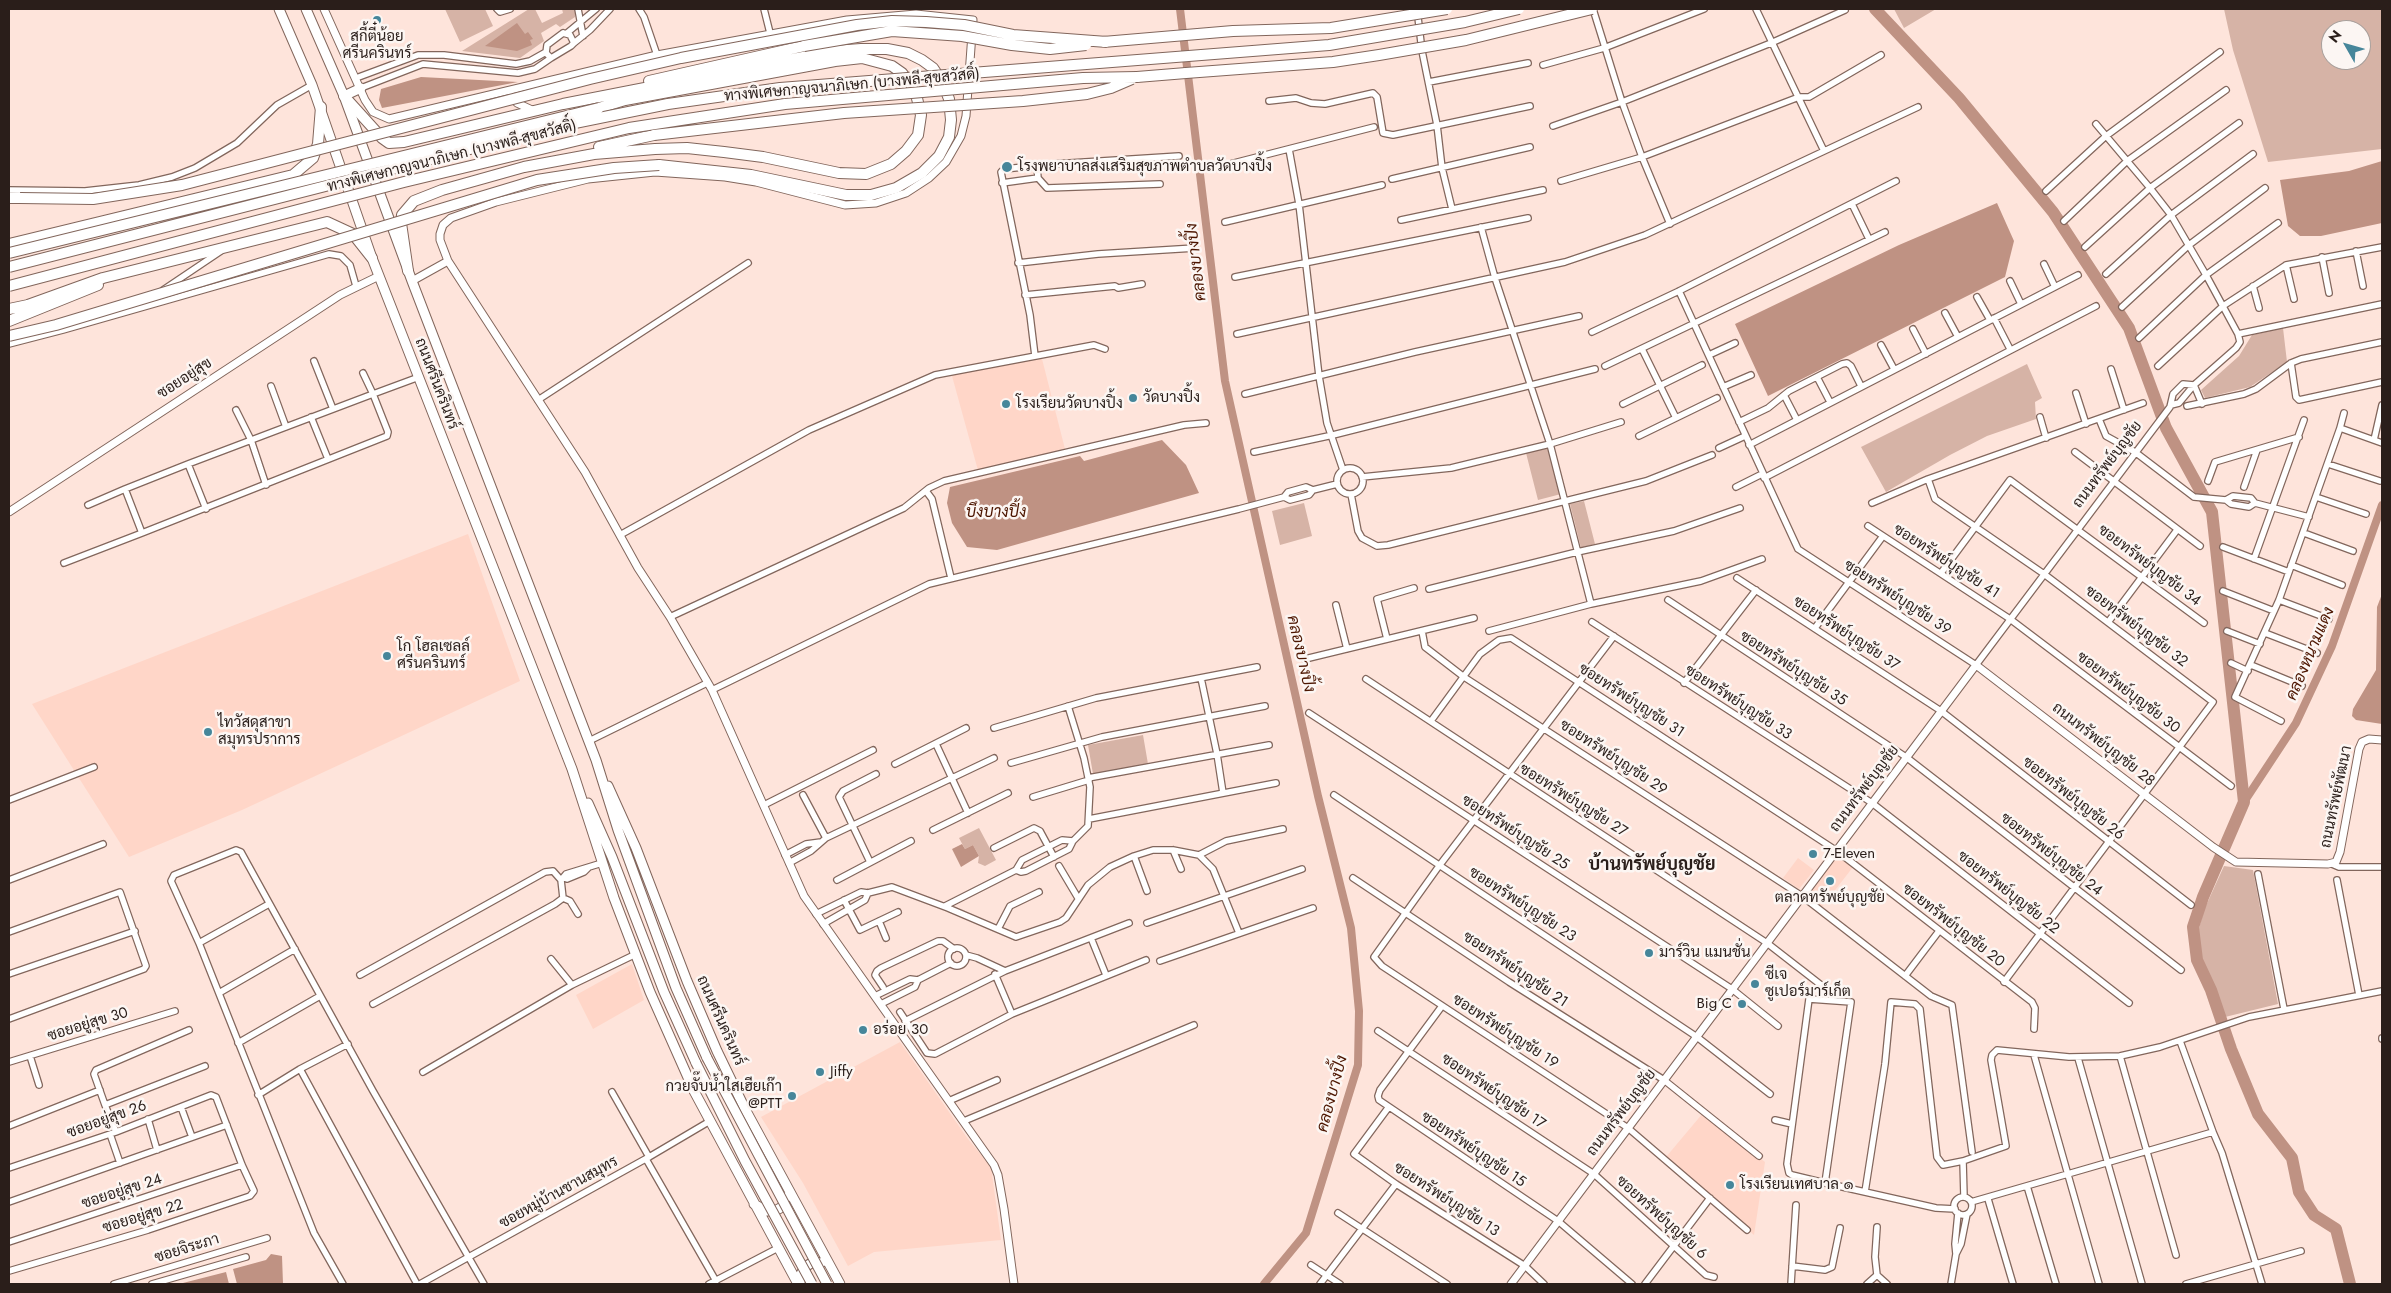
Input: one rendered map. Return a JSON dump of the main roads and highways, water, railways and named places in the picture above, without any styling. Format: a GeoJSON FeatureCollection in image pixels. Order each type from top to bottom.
{"type":"FeatureCollection","features":[{"type":"Feature","properties":{"kind":"highway"},"geometry":{"type":"LineString","coordinates":[[607,94],[654,80],[804,46],[892,31],[962,36],[1050,49],[1233,31],[1331,28],[1447,9]]}},
{"type":"Feature","properties":{"kind":"highway","name":"ทางพิเศษกาญจนาภิเษก (บางพลี-สุขสวัสดิ์)"},"geometry":{"type":"LineString","coordinates":[[9,267],[560,126],[668,104],[780,88],[1329,45],[1465,22],[1519,9]]}},
{"type":"Feature","properties":{"kind":"highway","name":"ทางพิเศษกาญจนาภิเษก (บางพลี-สุขสวัสดิ์)"},"geometry":{"type":"LineString","coordinates":[[9,286],[281,216],[404,182],[629,128],[785,104],[1083,78],[1138,77],[1333,62],[1379,56],[1466,40],[1593,9]]}},
{"type":"Feature","properties":{"kind":"highway"},"geometry":{"type":"LineString","coordinates":[[9,198],[93,199],[182,184],[590,79],[681,58],[857,25],[892,21],[926,22],[964,25],[1013,35],[1107,42]]}},
{"type":"Feature","properties":{"kind":"highway"},"geometry":{"type":"LineString","coordinates":[[9,336],[56,325],[536,180],[614,168],[659,165],[751,175],[846,195],[871,195],[896,188],[922,173],[939,156],[949,137],[951,120],[949,99],[943,83],[933,68],[908,53],[878,49],[834,51],[607,94],[532,110],[404,142],[389,143],[382,138],[344,96]]}},
{"type":"Feature","properties":{"kind":"highway"},"geometry":{"type":"LineString","coordinates":[[9,253],[625,100],[835,61],[862,58],[886,63],[902,73],[915,90],[921,115],[918,135],[906,151],[891,164],[866,174],[839,173],[763,157],[687,148],[612,152],[524,167]]}},
{"type":"Feature","properties":{"kind":"highway"},"geometry":{"type":"LineString","coordinates":[[410,276],[401,223],[402,215],[414,201],[442,190],[565,155],[654,135],[844,113],[1023,101],[1087,94],[1111,88],[1138,77]]}},
{"type":"Feature","properties":{"kind":"highway"},"geometry":{"type":"LineString","coordinates":[[9,244],[293,175],[313,158],[318,144],[321,108]]}},
{"type":"Feature","properties":{"kind":"highway"},"geometry":{"type":"LineString","coordinates":[[9,309],[129,272],[228,245],[327,222],[353,234],[372,258]]}},
{"type":"Feature","properties":{"kind":"highway"},"geometry":{"type":"LineString","coordinates":[[9,321],[129,272]]}},
{"type":"Feature","properties":{"kind":"main road","name":"ถนนศรีนครินทร์"},"geometry":{"type":"LineString","coordinates":[[278,9],[321,108],[372,258],[572,769],[609,850],[664,992],[696,1063],[745,1162],[812,1284]]}},
{"type":"Feature","properties":{"kind":"main road","name":"ถนนศรีนครินทร์"},"geometry":{"type":"LineString","coordinates":[[306,9],[344,96],[410,276],[589,741],[644,903],[676,988],[707,1058],[827,1284]]}},
{"type":"Feature","properties":{"kind":"main road"},"geometry":{"type":"LineString","coordinates":[[344,96],[361,88]]}},
{"type":"Feature","properties":{"kind":"main road","name":"ถนนศรีนครินทร์"},"geometry":{"type":"LineString","coordinates":[[596,760],[631,836],[710,1035],[741,1100],[840,1284]]}},
{"type":"Feature","properties":{"kind":"main road","name":"ถนนศรีนครินทร์"},"geometry":{"type":"LineString","coordinates":[[572,769],[602,863],[636,954],[680,1062],[754,1204],[799,1284]]}},
{"type":"Feature","properties":{"kind":"main road"},"geometry":{"type":"LineString","coordinates":[[754,1204],[766,1211],[779,1209],[785,1200],[786,1185]]}},
{"type":"Feature","properties":{"kind":"main road"},"geometry":{"type":"LineString","coordinates":[[799,1284],[802,1271],[811,1263],[819,1262],[832,1270]]}},
{"type":"Feature","properties":{"kind":"water"},"geometry":{"type":"Polygon","coordinates":[[[517,23],[525,34],[528,32],[533,39],[530,40],[532,45],[517,51],[485,46],[517,23]]]}},
{"type":"Feature","properties":{"kind":"water"},"geometry":{"type":"Polygon","coordinates":[[[421,77],[518,82],[382,108],[379,100],[381,89],[421,77]]]}},
{"type":"Feature","properties":{"kind":"water"},"geometry":{"type":"Polygon","coordinates":[[[2382,161],[2382,223],[2321,236],[2300,236],[2288,226],[2280,180],[2349,171],[2382,161]]]}},
{"type":"Feature","properties":{"kind":"water"},"geometry":{"type":"Polygon","coordinates":[[[1997,203],[2014,241],[2005,277],[1768,396],[1735,324],[1899,245],[1997,203]]]}},
{"type":"Feature","properties":{"kind":"water","name":"บึงบางปิ้ง"},"geometry":{"type":"Polygon","coordinates":[[[1162,440],[1186,465],[1199,493],[997,550],[967,547],[952,523],[947,503],[950,487],[1080,456],[1084,461],[1162,440]]]}},
{"type":"Feature","properties":{"kind":"water"},"geometry":{"type":"Polygon","coordinates":[[[2382,594],[2382,724],[2356,720],[2352,716],[2353,709],[2376,670],[2377,607],[2382,594]]]}},
{"type":"Feature","properties":{"kind":"water"},"geometry":{"type":"Polygon","coordinates":[[[962,844],[965,849],[973,845],[979,856],[961,867],[952,849],[962,844]]]}},
{"type":"Feature","properties":{"kind":"water"},"geometry":{"type":"Polygon","coordinates":[[[271,1254],[282,1256],[283,1284],[237,1284],[233,1269],[266,1260],[271,1254]]]}},
{"type":"Feature","properties":{"kind":"water"},"geometry":{"type":"Polygon","coordinates":[[[226,1272],[229,1284],[179,1284],[226,1272]]]}},
{"type":"Feature","properties":{"kind":"waterway","name":"คลองบางปิ้ง"},"geometry":{"type":"LineString","coordinates":[[1180,9],[1225,381],[1318,796],[1351,928],[1359,1011],[1358,1065],[1306,1233],[1264,1284]]}},
{"type":"Feature","properties":{"kind":"waterway"},"geometry":{"type":"LineString","coordinates":[[1875,9],[1959,98],[2053,212],[2129,328],[2166,428],[2212,512],[2244,802],[2203,897],[2193,927],[2197,960],[2211,990],[2231,1049],[2258,1114],[2292,1158],[2299,1192],[2314,1215],[2336,1229],[2350,1284]]}},
{"type":"Feature","properties":{"kind":"waterway","name":"คลองหนามแดง"},"geometry":{"type":"LineString","coordinates":[[2244,802],[2296,723],[2332,646],[2382,505]]}},
{"type":"Feature","properties":{"kind":"place","name":"สุกี้ตี๋น้อย ศรีนครินทร์"},"geometry":{"type":"Point","coordinates":[377,20]}},
{"type":"Feature","properties":{"kind":"place","name":"โรงพยาบาลส่งเสริมสุขภาพตำบลวัดบางปิ้ง"},"geometry":{"type":"Point","coordinates":[1007,167]}},
{"type":"Feature","properties":{"kind":"place","name":"วัดบางปิ้ง"},"geometry":{"type":"Point","coordinates":[1133,398]}},
{"type":"Feature","properties":{"kind":"place","name":"โรงเรียนวัดบางปิ้ง"},"geometry":{"type":"Point","coordinates":[1006,404]}},
{"type":"Feature","properties":{"kind":"place","name":"โก โฮลเซลล์ ศรีนครินทร์"},"geometry":{"type":"Point","coordinates":[387,656]}},
{"type":"Feature","properties":{"kind":"place","name":"ไทวัสดุสาขา สมุทรปราการ"},"geometry":{"type":"Point","coordinates":[208,732]}},
{"type":"Feature","properties":{"kind":"place","name":"7-Eleven"},"geometry":{"type":"Point","coordinates":[1813,854]}},
{"type":"Feature","properties":{"kind":"place","name":"ตลาดทรัพย์บุญชัย"},"geometry":{"type":"Point","coordinates":[1830,881]}},
{"type":"Feature","properties":{"kind":"place","name":"มาร์วิน แมนชั่น"},"geometry":{"type":"Point","coordinates":[1649,953]}},
{"type":"Feature","properties":{"kind":"place","name":"ซีเจ ซูเปอร์มาร์เก็ต"},"geometry":{"type":"Point","coordinates":[1755,984]}},
{"type":"Feature","properties":{"kind":"place","name":"Big C"},"geometry":{"type":"Point","coordinates":[1742,1004]}},
{"type":"Feature","properties":{"kind":"place","name":"อร่อย 30"},"geometry":{"type":"Point","coordinates":[863,1030]}},
{"type":"Feature","properties":{"kind":"place","name":"Jiffy"},"geometry":{"type":"Point","coordinates":[820,1072]}},
{"type":"Feature","properties":{"kind":"place","name":"กวยจั๊บน้ำใสเฮียเก๊า @PTT"},"geometry":{"type":"Point","coordinates":[792,1096]}},
{"type":"Feature","properties":{"kind":"place","name":"โรงเรียนเทศบาล ๑"},"geometry":{"type":"Point","coordinates":[1730,1185]}},
{"type":"Feature","properties":{"kind":"district","name":"บ้านทรัพย์บุญชัย"},"geometry":{"type":"Point","coordinates":[1652,866]}}]}
